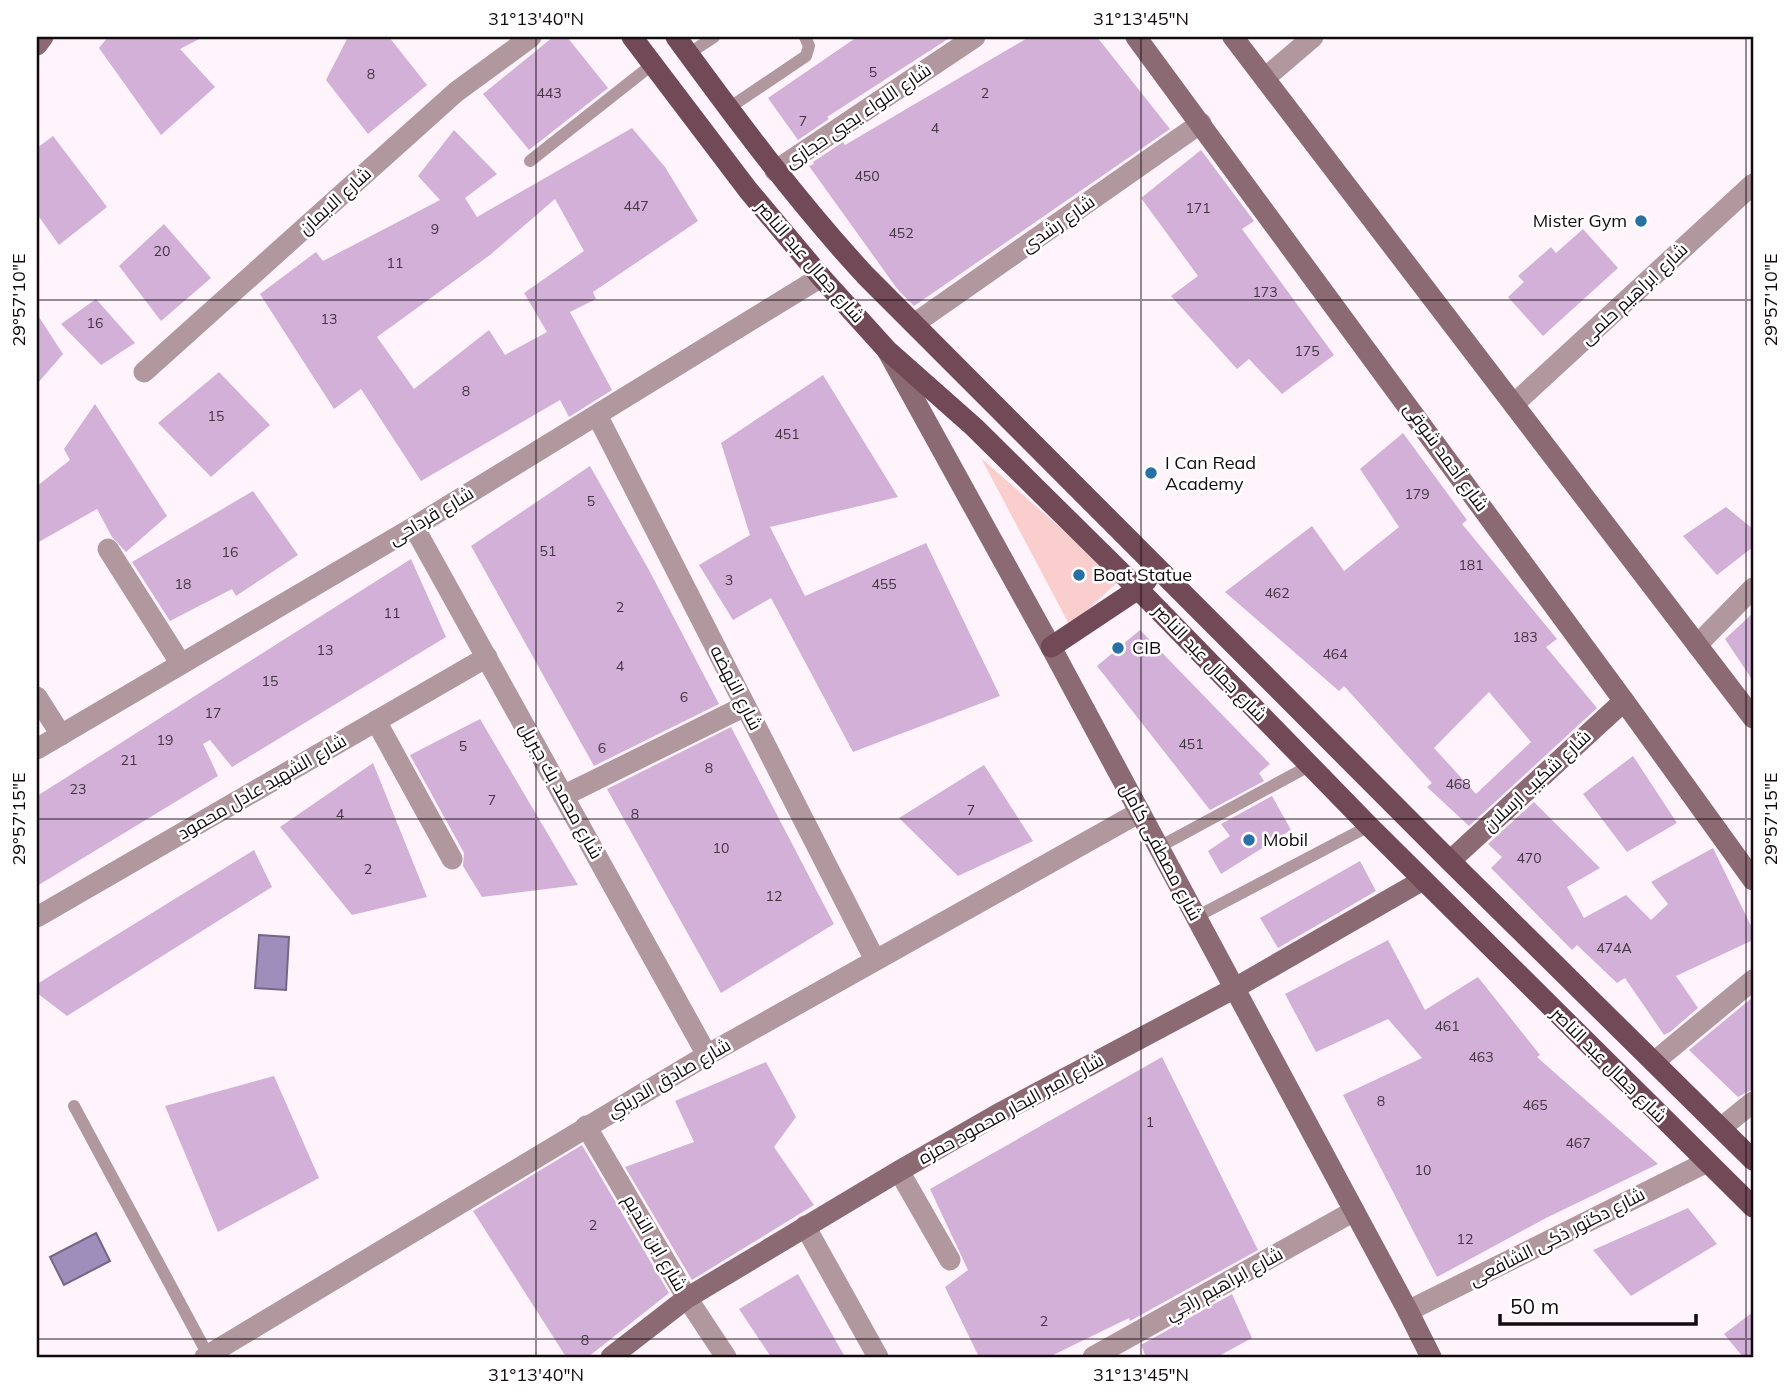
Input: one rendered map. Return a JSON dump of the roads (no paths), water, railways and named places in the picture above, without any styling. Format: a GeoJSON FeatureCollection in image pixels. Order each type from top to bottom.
{"type":"FeatureCollection","features":[{"type":"Feature","properties":{"kind":"main road","name":"شارع جمال عبد الناصر"},"geometry":{"type":"LineString","coordinates":[[632,37],[748,190],[887,350],[974,427],[1138,589],[1309,766],[1753,1207]]}},
{"type":"Feature","properties":{"kind":"main road","name":"شارع جمال عبد الناصر"},"geometry":{"type":"LineString","coordinates":[[682,45],[818,225],[1450,861],[1753,1160]]}},
{"type":"Feature","properties":{"kind":"main road"},"geometry":{"type":"LineString","coordinates":[[1051,647],[1138,589],[1159,569]]}},
{"type":"Feature","properties":{"kind":"street"},"geometry":{"type":"LineString","coordinates":[[37,45],[43,37]]}},
{"type":"Feature","properties":{"kind":"street","name":"شارع الايمان"},"geometry":{"type":"LineString","coordinates":[[144,372],[456,92],[531,37]]}},
{"type":"Feature","properties":{"kind":"street","name":"شارع اللواء يحيي حجازى"},"geometry":{"type":"LineString","coordinates":[[775,171],[975,37]]}},
{"type":"Feature","properties":{"kind":"street","name":"شارع أحمد شوقى"},"geometry":{"type":"LineString","coordinates":[[1136,37],[1753,880]]}},
{"type":"Feature","properties":{"kind":"street"},"geometry":{"type":"LineString","coordinates":[[1233,37],[1753,718]]}},
{"type":"Feature","properties":{"kind":"street"},"geometry":{"type":"LineString","coordinates":[[1265,78],[1313,37]]}},
{"type":"Feature","properties":{"kind":"street","name":"شارع رشدى"},"geometry":{"type":"LineString","coordinates":[[914,324],[1201,123]]}},
{"type":"Feature","properties":{"kind":"street","name":"شارع ابراهيم حلمى"},"geometry":{"type":"LineString","coordinates":[[1514,404],[1753,184]]}},
{"type":"Feature","properties":{"kind":"street","name":"شارع قرداحى"},"geometry":{"type":"LineString","coordinates":[[37,749],[414,527],[821,277]]}},
{"type":"Feature","properties":{"kind":"street","name":"شارع مصطفى كامل"},"geometry":{"type":"LineString","coordinates":[[887,350],[1051,647],[1431,1357]]}},
{"type":"Feature","properties":{"kind":"street","name":"شارع النهضه"},"geometry":{"type":"LineString","coordinates":[[597,415],[875,960]]}},
{"type":"Feature","properties":{"kind":"street","name":"شارع محمد بك جبريل"},"geometry":{"type":"LineString","coordinates":[[414,527],[707,1055]]}},
{"type":"Feature","properties":{"kind":"street"},"geometry":{"type":"LineString","coordinates":[[108,549],[181,664]]}},
{"type":"Feature","properties":{"kind":"street"},"geometry":{"type":"LineString","coordinates":[[1697,645],[1753,588]]}},
{"type":"Feature","properties":{"kind":"street","name":"شارع الشهيد عادل محمود"},"geometry":{"type":"LineString","coordinates":[[37,917],[487,657]]}},
{"type":"Feature","properties":{"kind":"street"},"geometry":{"type":"LineString","coordinates":[[37,696],[61,734]]}},
{"type":"Feature","properties":{"kind":"street","name":"شارع شكيب ارسلان"},"geometry":{"type":"LineString","coordinates":[[1450,861],[1624,701]]}},
{"type":"Feature","properties":{"kind":"street"},"geometry":{"type":"LineString","coordinates":[[563,796],[746,706]]}},
{"type":"Feature","properties":{"kind":"street"},"geometry":{"type":"LineString","coordinates":[[376,721],[452,859]]}},
{"type":"Feature","properties":{"kind":"street","name":"شارع صادق الدريني"},"geometry":{"type":"LineString","coordinates":[[207,1356],[707,1055],[1140,812]]}},
{"type":"Feature","properties":{"kind":"street","name":"شارع امير البحار محمود حمزه"},"geometry":{"type":"LineString","coordinates":[[611,1357],[688,1298],[805,1226],[998,1114],[1234,988],[1423,880]]}},
{"type":"Feature","properties":{"kind":"street"},"geometry":{"type":"LineString","coordinates":[[1654,1062],[1753,980]]}},
{"type":"Feature","properties":{"kind":"street"},"geometry":{"type":"LineString","coordinates":[[1721,1128],[1753,1102]]}},
{"type":"Feature","properties":{"kind":"street","name":"شارع ابن النديم"},"geometry":{"type":"LineString","coordinates":[[586,1126],[726,1357]]}},
{"type":"Feature","properties":{"kind":"street","name":"شارع دكتور ذكى الشافعى"},"geometry":{"type":"LineString","coordinates":[[1408,1311],[1707,1162]]}},
{"type":"Feature","properties":{"kind":"street"},"geometry":{"type":"LineString","coordinates":[[899,1171],[950,1260]]}},
{"type":"Feature","properties":{"kind":"street","name":"شارع ابراهيم راجي"},"geometry":{"type":"LineString","coordinates":[[1093,1357],[1354,1211]]}},
{"type":"Feature","properties":{"kind":"street"},"geometry":{"type":"LineString","coordinates":[[805,1226],[878,1357]]}},
{"type":"Feature","properties":{"kind":"lane"},"geometry":{"type":"LineString","coordinates":[[682,45],[714,37]]}},
{"type":"Feature","properties":{"kind":"lane"},"geometry":{"type":"LineString","coordinates":[[729,108],[806,56],[808,46],[805,37]]}},
{"type":"Feature","properties":{"kind":"lane"},"geometry":{"type":"LineString","coordinates":[[530,161],[653,64]]}},
{"type":"Feature","properties":{"kind":"lane"},"geometry":{"type":"LineString","coordinates":[[1159,847],[1309,766]]}},
{"type":"Feature","properties":{"kind":"lane"},"geometry":{"type":"LineString","coordinates":[[1196,917],[1369,826]]}},
{"type":"Feature","properties":{"kind":"lane"},"geometry":{"type":"LineString","coordinates":[[74,1106],[207,1356]]}},
{"type":"Feature","properties":{"kind":"place","name":"Mister Gym"},"geometry":{"type":"Point","coordinates":[1641,221]}},
{"type":"Feature","properties":{"kind":"place","name":"I Can Read Academy"},"geometry":{"type":"Point","coordinates":[1151,473]}},
{"type":"Feature","properties":{"kind":"place","name":"Boat Statue"},"geometry":{"type":"Point","coordinates":[1079,575]}},
{"type":"Feature","properties":{"kind":"place","name":"CIB"},"geometry":{"type":"Point","coordinates":[1118,648]}},
{"type":"Feature","properties":{"kind":"place","name":"Mobil"},"geometry":{"type":"Point","coordinates":[1249,840]}}]}
